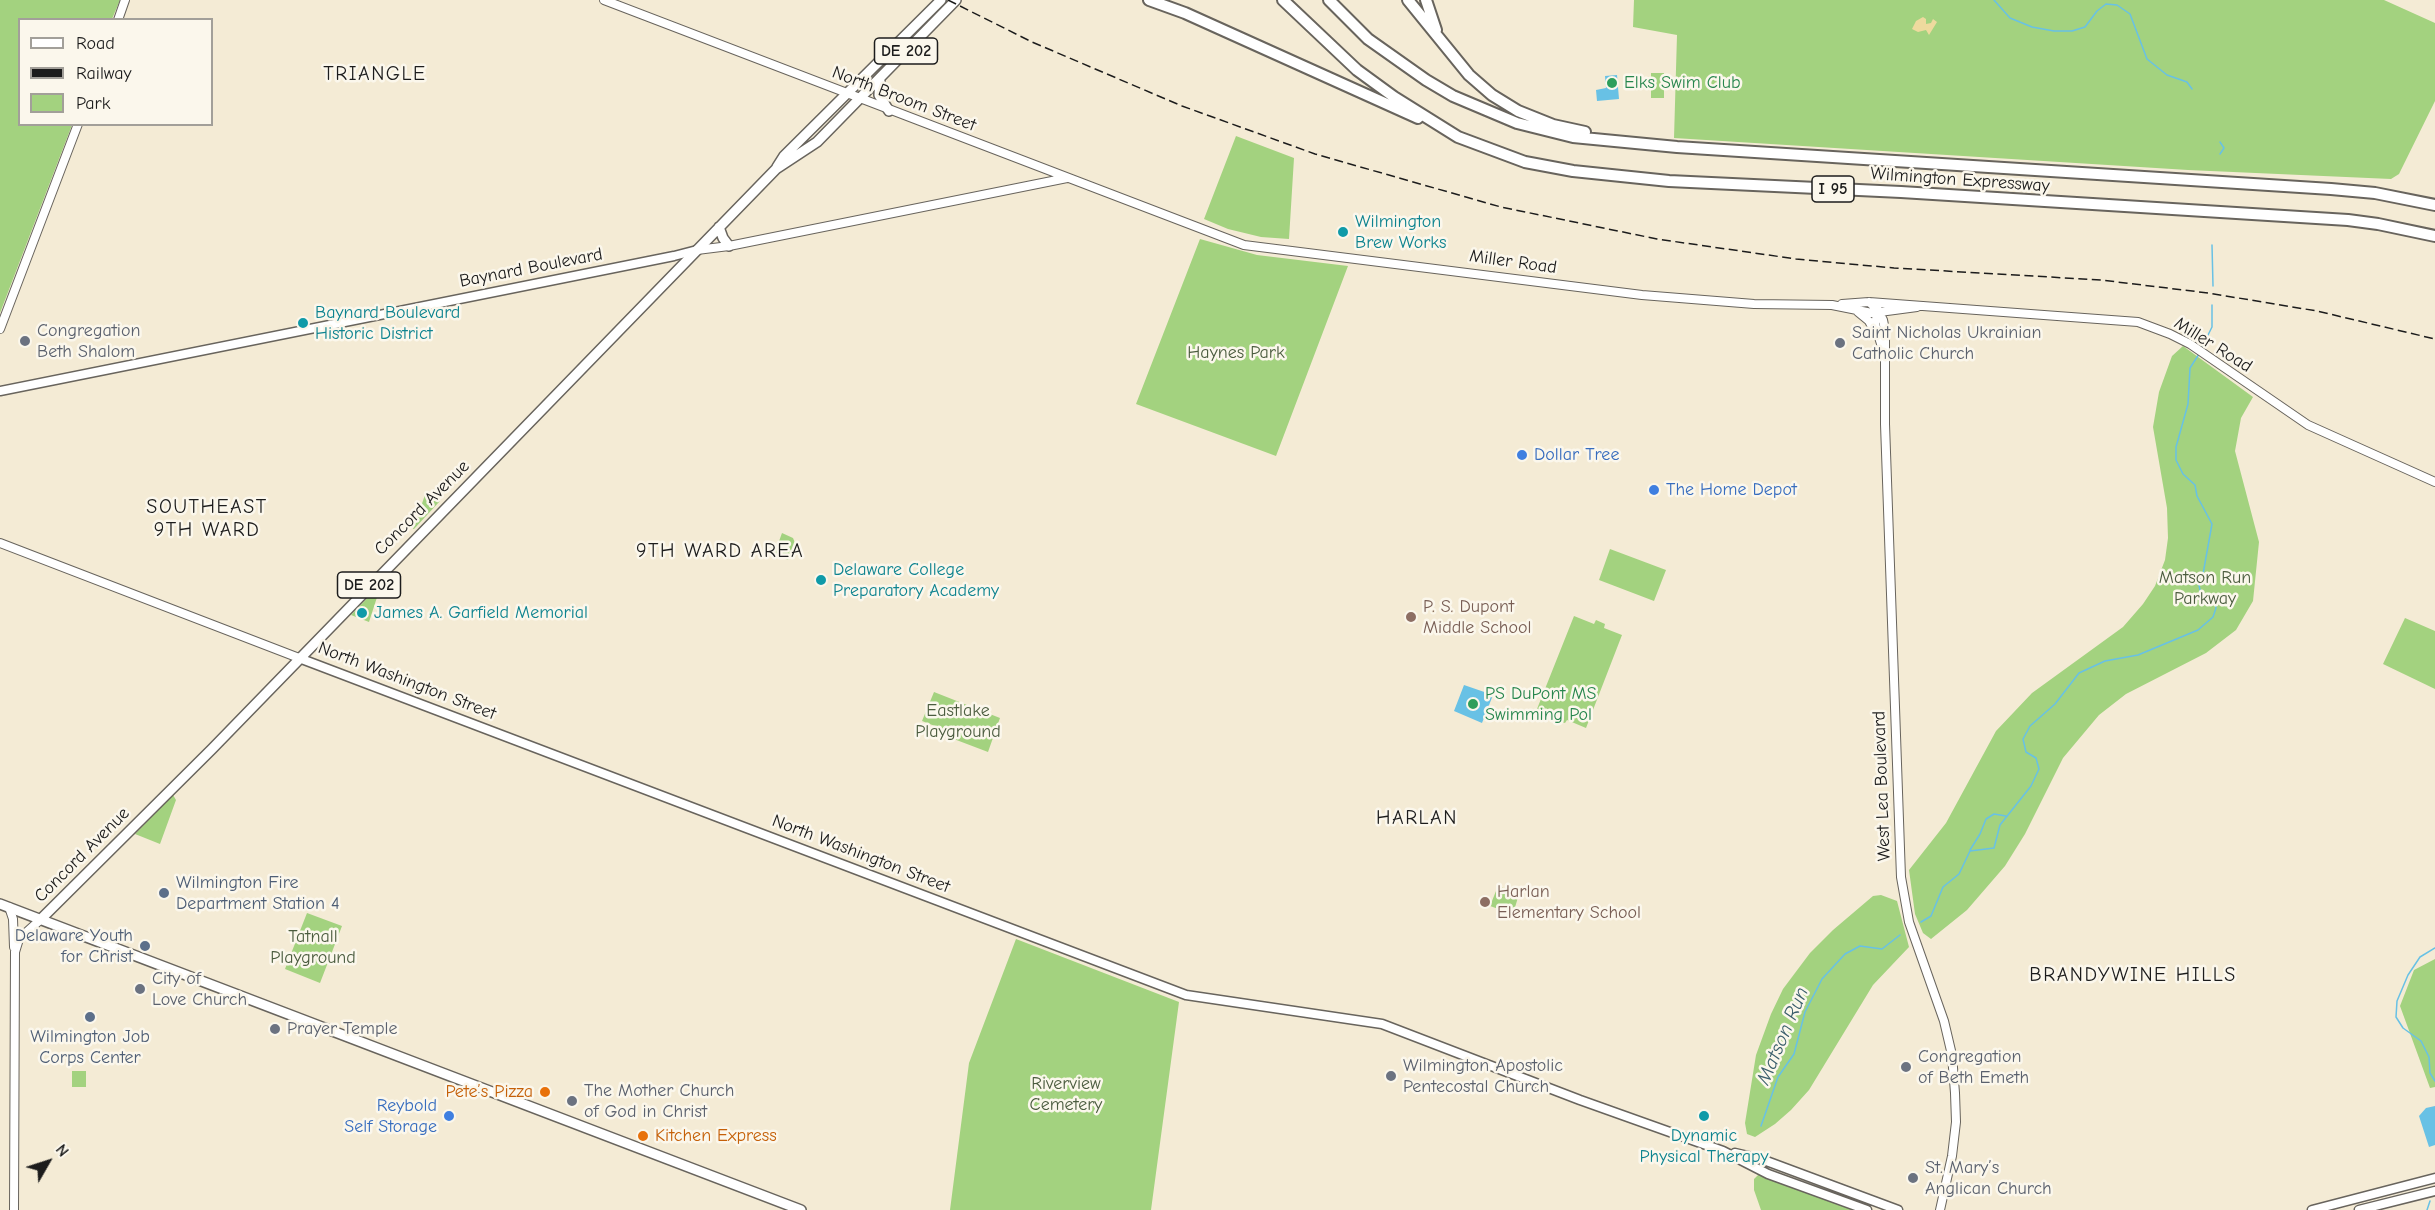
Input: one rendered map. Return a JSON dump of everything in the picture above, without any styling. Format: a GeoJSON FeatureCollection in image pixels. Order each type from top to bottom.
{"type":"FeatureCollection","features":[{"type":"Feature","properties":{"kind":"highway"},"geometry":{"type":"LineString","coordinates":[[1149,0],[1185,13],[1458,137]]}},
{"type":"Feature","properties":{"kind":"highway","name":"Wilmington Expressway"},"geometry":{"type":"LineString","coordinates":[[1283,0],[1357,70],[1394,97],[1458,137],[1525,162],[1610,176],[2348,220],[2435,236]]}},
{"type":"Feature","properties":{"kind":"highway","name":"Wilmington Expressway"},"geometry":{"type":"LineString","coordinates":[[1329,0],[1368,39],[1426,80],[1491,113],[1573,137],[1677,147],[2331,189],[2375,193],[2435,205]]}},
{"type":"Feature","properties":{"kind":"highway"},"geometry":{"type":"LineString","coordinates":[[1408,0],[1469,75],[1492,95],[1518,111],[1553,125],[1585,132],[1653,140],[1677,147]]}},
{"type":"Feature","properties":{"kind":"highway"},"geometry":{"type":"LineString","coordinates":[[1426,0],[1440,39]]}},
{"type":"Feature","properties":{"kind":"main road","name":"Concord Avenue"},"geometry":{"type":"LineString","coordinates":[[776,169],[784,156],[941,0]]}},
{"type":"Feature","properties":{"kind":"main road","name":"Concord Avenue"},"geometry":{"type":"LineString","coordinates":[[40,920],[212,749],[776,169],[817,142],[953,1]]}},
{"type":"Feature","properties":{"kind":"main road"},"geometry":{"type":"LineString","coordinates":[[859,99],[858,93],[863,85],[953,1]]}},
{"type":"Feature","properties":{"kind":"main road"},"geometry":{"type":"LineString","coordinates":[[880,77],[879,95],[890,111]]}},
{"type":"Feature","properties":{"kind":"main road"},"geometry":{"type":"LineString","coordinates":[[719,227],[729,246]]}},
{"type":"Feature","properties":{"kind":"main road","name":"Baynard Boulevard"},"geometry":{"type":"LineString","coordinates":[[0,391],[697,250]]}},
{"type":"Feature","properties":{"kind":"main road","name":"North Washington Street"},"geometry":{"type":"LineString","coordinates":[[299,658],[1186,995],[1382,1024],[1580,1100],[1723,1151],[1768,1174],[1867,1210]]}},
{"type":"Feature","properties":{"kind":"main road"},"geometry":{"type":"LineString","coordinates":[[4,906],[801,1210]]}},
{"type":"Feature","properties":{"kind":"main road","name":"North Washington Street"},"geometry":{"type":"LineString","coordinates":[[1723,1151],[1761,1159],[1898,1210]]}},
{"type":"Feature","properties":{"kind":"main road"},"geometry":{"type":"LineString","coordinates":[[2312,1210],[2435,1178]]}},
{"type":"Feature","properties":{"kind":"main road"},"geometry":{"type":"LineString","coordinates":[[2359,1210],[2435,1191]]}},
{"type":"Feature","properties":{"kind":"street"},"geometry":{"type":"LineString","coordinates":[[119,18],[125,0]]}},
{"type":"Feature","properties":{"kind":"street","name":"North Broom Street"},"geometry":{"type":"LineString","coordinates":[[604,0],[1194,227]]}},
{"type":"Feature","properties":{"kind":"street"},"geometry":{"type":"LineString","coordinates":[[0,329],[77,126]]}},
{"type":"Feature","properties":{"kind":"street","name":"Baynard Boulevard"},"geometry":{"type":"LineString","coordinates":[[697,250],[729,246],[1068,178]]}},
{"type":"Feature","properties":{"kind":"street","name":"Miller Road"},"geometry":{"type":"LineString","coordinates":[[1194,227],[1252,246],[1642,295],[1754,304],[1832,305],[1869,302],[1880,310],[1917,307],[2129,320],[2163,330],[2200,351],[2308,425],[2435,482]]}},
{"type":"Feature","properties":{"kind":"street","name":"Miller Road"},"geometry":{"type":"LineString","coordinates":[[1832,305],[1857,311],[1917,307]]}},
{"type":"Feature","properties":{"kind":"street"},"geometry":{"type":"LineString","coordinates":[[1857,311],[1881,335],[1889,320],[1901,309]]}},
{"type":"Feature","properties":{"kind":"street","name":"West Lea Boulevard"},"geometry":{"type":"LineString","coordinates":[[1880,310],[1884,352],[1901,877],[1909,922],[1944,1021],[1952,1055],[1955,1093],[1956,1122],[1952,1156],[1940,1210]]}},
{"type":"Feature","properties":{"kind":"street","name":"North Washington Street"},"geometry":{"type":"LineString","coordinates":[[0,543],[299,658]]}},
{"type":"Feature","properties":{"kind":"street"},"geometry":{"type":"LineString","coordinates":[[4,906],[13,919],[15,952],[14,1210]]}},
{"type":"Feature","properties":{"kind":"street"},"geometry":{"type":"LineString","coordinates":[[15,952],[19,939],[40,920]]}},
{"type":"Feature","properties":{"kind":"green space"},"geometry":{"type":"Polygon","coordinates":[[[0,0],[120,0],[112,18],[18,18],[18,126],[72,126],[0,313],[0,0]]]}},
{"type":"Feature","properties":{"kind":"green space"},"geometry":{"type":"Polygon","coordinates":[[[1634,0],[2384,0],[2435,23],[2435,101],[2399,174],[2391,179],[2188,170],[1674,138],[1677,35],[1633,27],[1634,0]]]}},
{"type":"Feature","properties":{"kind":"green space"},"geometry":{"type":"Polygon","coordinates":[[[1651,73],[1664,73],[1664,98],[1651,98],[1651,73]]]}},
{"type":"Feature","properties":{"kind":"green space"},"geometry":{"type":"Polygon","coordinates":[[[1236,136],[1294,158],[1289,239],[1261,237],[1228,229],[1204,219],[1236,136]]]}},
{"type":"Feature","properties":{"kind":"green space","name":"Haynes Park"},"geometry":{"type":"Polygon","coordinates":[[[1200,239],[1257,255],[1348,266],[1276,456],[1136,404],[1200,239]]]}},
{"type":"Feature","properties":{"kind":"green space","name":"Matson Run Parkway"},"geometry":{"type":"Polygon","coordinates":[[[2183,346],[2253,397],[2241,418],[2235,451],[2259,542],[2253,601],[2236,630],[2206,653],[2126,694],[2099,715],[2063,758],[2025,834],[2005,866],[1967,910],[1931,939],[1923,933],[1915,914],[1909,870],[1946,823],[1996,731],[2032,693],[2123,627],[2155,586],[2165,560],[2168,538],[2167,508],[2153,427],[2159,392],[2172,356],[2183,346]]]}},
{"type":"Feature","properties":{"kind":"green space"},"geometry":{"type":"Polygon","coordinates":[[[425,495],[440,501],[413,529],[425,495]]]}},
{"type":"Feature","properties":{"kind":"green space"},"geometry":{"type":"Polygon","coordinates":[[[782,533],[793,538],[795,543],[788,560],[774,555],[782,533]]]}},
{"type":"Feature","properties":{"kind":"green space"},"geometry":{"type":"Polygon","coordinates":[[[1610,549],[1666,570],[1654,601],[1599,580],[1610,549]]]}},
{"type":"Feature","properties":{"kind":"green space"},"geometry":{"type":"Polygon","coordinates":[[[378,587],[380,588],[369,622],[351,615],[378,587]]]}},
{"type":"Feature","properties":{"kind":"green space"},"geometry":{"type":"Polygon","coordinates":[[[1574,616],[1594,624],[1596,620],[1605,624],[1604,628],[1622,635],[1586,728],[1567,720],[1565,723],[1558,721],[1559,718],[1537,709],[1574,616]]]}},
{"type":"Feature","properties":{"kind":"green space"},"geometry":{"type":"Polygon","coordinates":[[[2405,618],[2435,631],[2435,689],[2383,664],[2405,618]]]}},
{"type":"Feature","properties":{"kind":"green space","name":"Eastlake Playground"},"geometry":{"type":"Polygon","coordinates":[[[934,692],[1000,718],[988,752],[938,733],[940,728],[922,721],[934,692]]]}},
{"type":"Feature","properties":{"kind":"green space"},"geometry":{"type":"Polygon","coordinates":[[[173,795],[176,800],[160,844],[135,834],[173,795]]]}},
{"type":"Feature","properties":{"kind":"green space"},"geometry":{"type":"Polygon","coordinates":[[[1498,886],[1519,894],[1513,914],[1490,906],[1498,886]]]}},
{"type":"Feature","properties":{"kind":"green space"},"geometry":{"type":"Polygon","coordinates":[[[1881,895],[1897,901],[1909,947],[1873,985],[1809,1090],[1775,1124],[1755,1137],[1747,1134],[1745,1123],[1756,1055],[1783,989],[1810,953],[1833,930],[1873,896],[1881,895]]]}},
{"type":"Feature","properties":{"kind":"green space","name":"Tatnall Playground"},"geometry":{"type":"Polygon","coordinates":[[[307,913],[342,926],[320,983],[285,969],[307,913]]]}},
{"type":"Feature","properties":{"kind":"green space","name":"Riverview Cemetery"},"geometry":{"type":"Polygon","coordinates":[[[1016,939],[1179,1002],[1151,1210],[950,1210],[969,1063],[1016,939]]]}},
{"type":"Feature","properties":{"kind":"green space"},"geometry":{"type":"Polygon","coordinates":[[[2435,959],[2435,1087],[2430,1088],[2400,1006],[2414,970],[2435,959]]]}},
{"type":"Feature","properties":{"kind":"green space"},"geometry":{"type":"Polygon","coordinates":[[[72,1071],[86,1071],[86,1087],[72,1087],[72,1071]]]}},
{"type":"Feature","properties":{"kind":"green space"},"geometry":{"type":"Polygon","coordinates":[[[1760,1173],[1860,1210],[1761,1210],[1754,1190],[1754,1179],[1760,1173]]]}},
{"type":"Feature","properties":{"kind":"sand"},"geometry":{"type":"Polygon","coordinates":[[[1923,17],[1926,19],[1926,24],[1931,23],[1933,19],[1937,22],[1929,35],[1926,30],[1918,32],[1912,29],[1916,21],[1923,17]]]}},
{"type":"Feature","properties":{"kind":"water","name":"Elks Swim Club"},"geometry":{"type":"Polygon","coordinates":[[[1617,75],[1619,99],[1597,101],[1596,90],[1606,88],[1605,76],[1617,75]]]}},
{"type":"Feature","properties":{"kind":"water","name":"PS DuPont MS Swimming Pol"},"geometry":{"type":"Polygon","coordinates":[[[1464,685],[1493,695],[1482,723],[1454,711],[1464,685]]]}},
{"type":"Feature","properties":{"kind":"water"},"geometry":{"type":"Polygon","coordinates":[[[2435,1106],[2435,1145],[2429,1147],[2419,1116],[2426,1108],[2435,1106]]]}},
{"type":"Feature","properties":{"kind":"waterway"},"geometry":{"type":"LineString","coordinates":[[1994,0],[2010,18],[2032,27],[2054,31],[2072,31],[2085,27],[2097,11],[2106,4],[2117,5],[2130,14],[2147,59],[2167,75],[2187,82],[2192,89]]}},
{"type":"Feature","properties":{"kind":"waterway","name":"Matson Run"},"geometry":{"type":"LineString","coordinates":[[2220,142],[2224,148],[2220,154]]}},
{"type":"Feature","properties":{"kind":"waterway","name":"Matson Run"},"geometry":{"type":"LineString","coordinates":[[2212,245],[2213,286]]}},
{"type":"Feature","properties":{"kind":"waterway","name":"Matson Run"},"geometry":{"type":"LineString","coordinates":[[2201,349],[2212,327],[2212,305]]}},
{"type":"Feature","properties":{"kind":"waterway","name":"Matson Run"},"geometry":{"type":"LineString","coordinates":[[1921,922],[1931,916],[1943,887],[1959,874],[1970,851],[1994,848],[2000,825],[2031,786],[2039,769],[2036,758],[2026,752],[2023,739],[2030,726],[2055,704],[2079,673],[2105,661],[2138,655],[2198,630],[2213,617],[2215,604],[2201,595],[2199,585],[2212,524],[2197,496],[2195,485],[2183,474],[2176,460],[2176,447],[2188,404],[2190,368],[2199,354]]}},
{"type":"Feature","properties":{"kind":"waterway","name":"Matson Run"},"geometry":{"type":"LineString","coordinates":[[1970,850],[1986,819],[1994,814],[2006,816]]}},
{"type":"Feature","properties":{"kind":"waterway","name":"Matson Run"},"geometry":{"type":"LineString","coordinates":[[1761,1126],[1778,1077],[1794,1054],[1805,1012],[1822,979],[1845,954],[1860,946],[1882,949],[1900,935]]}},
{"type":"Feature","properties":{"kind":"waterway"},"geometry":{"type":"LineString","coordinates":[[2435,948],[2420,957],[2408,975],[2397,1001],[2396,1017],[2403,1028],[2421,1041],[2429,1057],[2430,1073],[2435,1081]]}},
{"type":"Feature","properties":{"kind":"waterway"},"geometry":{"type":"LineString","coordinates":[[2427,1210],[2430,1201]]}},
{"type":"Feature","properties":{"kind":"railway"},"geometry":{"type":"LineString","coordinates":[[948,0],[1032,42],[1182,106],[1315,154],[1501,207],[1657,239],[1796,259],[1894,268],[2101,280],[2208,293],[2317,311],[2435,339]]}},
{"type":"Feature","properties":{"kind":"place","name":"Elks Swim Club"},"geometry":{"type":"Point","coordinates":[1612,83]}},
{"type":"Feature","properties":{"kind":"place","name":"Wilmington Brew Works"},"geometry":{"type":"Point","coordinates":[1343,232]}},
{"type":"Feature","properties":{"kind":"place","name":"Baynard Boulevard Historic District"},"geometry":{"type":"Point","coordinates":[303,323]}},
{"type":"Feature","properties":{"kind":"place","name":"Congregation Beth Shalom"},"geometry":{"type":"Point","coordinates":[25,341]}},
{"type":"Feature","properties":{"kind":"place","name":"Saint Nicholas Ukrainian Catholic Church"},"geometry":{"type":"Point","coordinates":[1840,343]}},
{"type":"Feature","properties":{"kind":"place","name":"Dollar Tree"},"geometry":{"type":"Point","coordinates":[1522,455]}},
{"type":"Feature","properties":{"kind":"place","name":"The Home Depot"},"geometry":{"type":"Point","coordinates":[1654,490]}},
{"type":"Feature","properties":{"kind":"place","name":"Delaware College Preparatory Academy"},"geometry":{"type":"Point","coordinates":[821,580]}},
{"type":"Feature","properties":{"kind":"place","name":"James A. Garfield Memorial"},"geometry":{"type":"Point","coordinates":[362,613]}},
{"type":"Feature","properties":{"kind":"place","name":"P. S. Dupont Middle School"},"geometry":{"type":"Point","coordinates":[1411,617]}},
{"type":"Feature","properties":{"kind":"place","name":"PS DuPont MS Swimming Pol"},"geometry":{"type":"Point","coordinates":[1473,704]}},
{"type":"Feature","properties":{"kind":"place","name":"Wilmington Fire Department Station 4"},"geometry":{"type":"Point","coordinates":[164,893]}},
{"type":"Feature","properties":{"kind":"place","name":"Harlan Elementary School"},"geometry":{"type":"Point","coordinates":[1485,902]}},
{"type":"Feature","properties":{"kind":"place","name":"Delaware Youth for Christ"},"geometry":{"type":"Point","coordinates":[145,946]}},
{"type":"Feature","properties":{"kind":"place","name":"City of Love Church"},"geometry":{"type":"Point","coordinates":[140,989]}},
{"type":"Feature","properties":{"kind":"place","name":"Wilmington Job Corps Center"},"geometry":{"type":"Point","coordinates":[90,1017]}},
{"type":"Feature","properties":{"kind":"place","name":"Prayer Temple"},"geometry":{"type":"Point","coordinates":[275,1029]}},
{"type":"Feature","properties":{"kind":"place","name":"Congregation of Beth Emeth"},"geometry":{"type":"Point","coordinates":[1906,1067]}},
{"type":"Feature","properties":{"kind":"place","name":"Wilmington Apostolic Pentecostal Church"},"geometry":{"type":"Point","coordinates":[1391,1076]}},
{"type":"Feature","properties":{"kind":"place","name":"Pete’s Pizza"},"geometry":{"type":"Point","coordinates":[545,1092]}},
{"type":"Feature","properties":{"kind":"place","name":"The Mother Church of God in Christ"},"geometry":{"type":"Point","coordinates":[572,1101]}},
{"type":"Feature","properties":{"kind":"place","name":"Reybold Self Storage"},"geometry":{"type":"Point","coordinates":[449,1116]}},
{"type":"Feature","properties":{"kind":"place","name":"Dynamic Physical Therapy"},"geometry":{"type":"Point","coordinates":[1704,1116]}},
{"type":"Feature","properties":{"kind":"place","name":"Kitchen Express"},"geometry":{"type":"Point","coordinates":[643,1136]}},
{"type":"Feature","properties":{"kind":"place","name":"St. Mary’s Anglican Church"},"geometry":{"type":"Point","coordinates":[1913,1178]}},
{"type":"Feature","properties":{"kind":"district","name":"TRIANGLE"},"geometry":{"type":"Point","coordinates":[375,74]}},
{"type":"Feature","properties":{"kind":"district","name":"SOUTHEAST 9TH WARD"},"geometry":{"type":"Point","coordinates":[207,518]}},
{"type":"Feature","properties":{"kind":"district","name":"9TH WARD AREA"},"geometry":{"type":"Point","coordinates":[720,551]}},
{"type":"Feature","properties":{"kind":"district","name":"HARLAN"},"geometry":{"type":"Point","coordinates":[1417,818]}},
{"type":"Feature","properties":{"kind":"district","name":"BRANDYWINE HILLS"},"geometry":{"type":"Point","coordinates":[2133,975]}}]}
